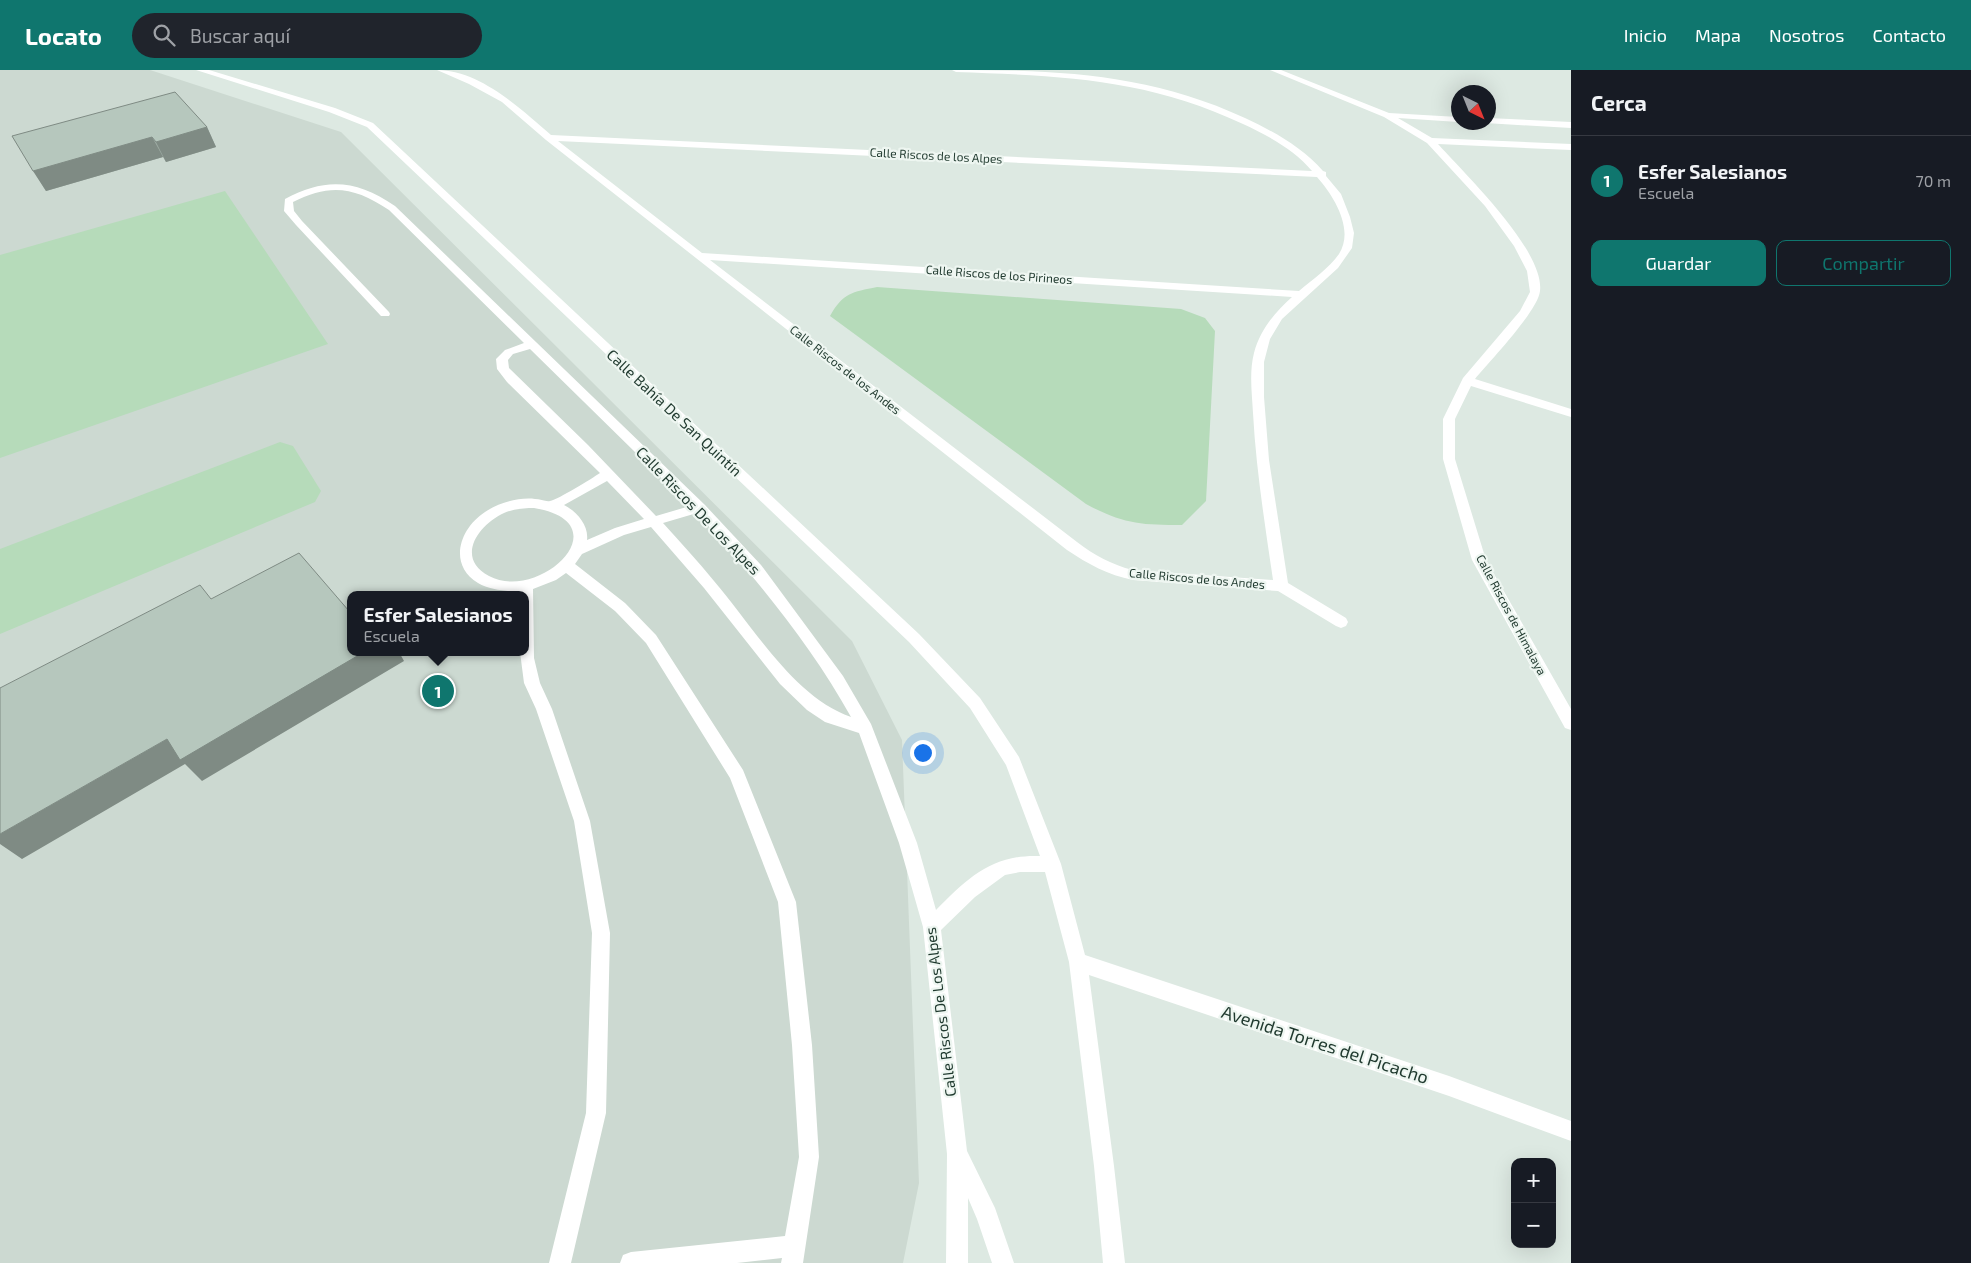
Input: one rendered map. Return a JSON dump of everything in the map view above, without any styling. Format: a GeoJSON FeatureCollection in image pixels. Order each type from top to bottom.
{"type":"FeatureCollection","features":[{"type":"Feature","properties":{"kind":"street","name":"Calle Bahía De San Quintín"},"geometry":{"type":"LineString","coordinates":[[200,70],[358,119],[370,125],[385,138],[914,638],[975,703],[1013,762],[1052,864]]}},
{"type":"Feature","properties":{"kind":"street","name":"Calle Riscos de los Andes"},"geometry":{"type":"LineString","coordinates":[[442,70],[472,82],[505,100],[549,138],[699,256],[1072,546],[1102,566],[1133,575],[1281,586],[1341,622]]}},
{"type":"Feature","properties":{"kind":"street","name":"Calle Riscos de los Andes"},"geometry":{"type":"LineString","coordinates":[[956,70],[1099,78],[1162,92],[1204,105],[1249,122],[1292,147],[1323,174],[1340,200],[1347,222],[1347,248],[1336,263],[1299,294],[1271,326],[1258,361],[1262,467],[1281,586]]}},
{"type":"Feature","properties":{"kind":"street","name":"Calle Riscos de Himalaya"},"geometry":{"type":"LineString","coordinates":[[1274,70],[1387,115],[1430,141],[1488,204],[1519,246],[1532,272],[1535,292],[1525,312],[1467,382],[1450,419],[1449,459],[1479,560],[1571,723]]}},
{"type":"Feature","properties":{"kind":"street"},"geometry":{"type":"LineString","coordinates":[[1387,115],[1451,119]]}},
{"type":"Feature","properties":{"kind":"street"},"geometry":{"type":"LineString","coordinates":[[1496,121],[1571,125]]}},
{"type":"Feature","properties":{"kind":"street","name":"Calle Riscos de los Alpes"},"geometry":{"type":"LineString","coordinates":[[549,138],[1323,174]]}},
{"type":"Feature","properties":{"kind":"street"},"geometry":{"type":"LineString","coordinates":[[1430,141],[1571,147]]}},
{"type":"Feature","properties":{"kind":"street","name":"Calle Riscos De Los Alpes"},"geometry":{"type":"LineString","coordinates":[[385,314],[289,211],[288,201],[302,193],[337,185],[364,191],[378,197],[392,208],[700,508],[756,569],[838,680],[865,729],[908,843],[932,927],[957,1154],[957,1263]]}},
{"type":"Feature","properties":{"kind":"street","name":"Calle Riscos de los Pirineos"},"geometry":{"type":"LineString","coordinates":[[699,256],[1299,294]]}},
{"type":"Feature","properties":{"kind":"street"},"geometry":{"type":"LineString","coordinates":[[531,345],[509,352],[502,359],[503,369],[511,379],[609,474],[653,522],[709,584],[785,680],[812,705],[831,717],[865,729]]}},
{"type":"Feature","properties":{"kind":"street"},"geometry":{"type":"LineString","coordinates":[[1467,382],[1571,413]]}},
{"type":"Feature","properties":{"kind":"street"},"geometry":{"type":"LineString","coordinates":[[552,506],[609,474]]}},
{"type":"Feature","properties":{"kind":"street"},"geometry":{"type":"LineString","coordinates":[[534,503],[552,506],[567,512],[577,523],[580,536],[578,550],[567,566],[555,575],[526,586],[506,586],[488,582],[474,573],[466,561],[465,547],[470,533],[482,520],[497,511],[515,504],[534,503]]}},
{"type":"Feature","properties":{"kind":"street"},"geometry":{"type":"LineString","coordinates":[[578,550],[620,531],[700,508]]}},
{"type":"Feature","properties":{"kind":"street"},"geometry":{"type":"LineString","coordinates":[[567,566],[620,607],[651,639],[737,775],[787,902],[802,1045],[809,1157],[794,1255],[631,1263]]}},
{"type":"Feature","properties":{"kind":"street"},"geometry":{"type":"LineString","coordinates":[[526,586],[526,591]]}},
{"type":"Feature","properties":{"kind":"street"},"geometry":{"type":"LineString","coordinates":[[527,656],[532,683],[544,709],[582,821],[601,933],[596,1113],[560,1263]]}},
{"type":"Feature","properties":{"kind":"street"},"geometry":{"type":"LineString","coordinates":[[932,927],[971,889],[993,873],[1008,866],[1052,864],[1078,962],[1104,1166],[1114,1263]]}},
{"type":"Feature","properties":{"kind":"street","name":"Avenida Torres del Picacho"},"geometry":{"type":"LineString","coordinates":[[1078,962],[1239,1018],[1449,1086],[1571,1131]]}},
{"type":"Feature","properties":{"kind":"street"},"geometry":{"type":"LineString","coordinates":[[957,1154],[987,1216],[1003,1263]]}},
{"type":"Feature","properties":{"kind":"shaded area"},"geometry":{"type":"Polygon","coordinates":[[[0,70],[150,70],[341,132],[852,641],[902,740],[919,1183],[903,1263],[0,1263],[0,70]]]}},
{"type":"Feature","properties":{"kind":"green space"},"geometry":{"type":"Polygon","coordinates":[[[225,191],[328,344],[0,458],[0,255],[225,191]]]}},
{"type":"Feature","properties":{"kind":"green space"},"geometry":{"type":"Polygon","coordinates":[[[877,287],[1181,309],[1205,318],[1215,331],[1206,501],[1182,525],[1155,525],[1132,522],[1111,516],[1086,504],[830,316],[844,298],[861,290],[877,287]]]}},
{"type":"Feature","properties":{"kind":"green space"},"geometry":{"type":"Polygon","coordinates":[[[280,442],[293,446],[321,491],[315,502],[0,634],[0,549],[280,442]]]}},
{"type":"Feature","properties":{"kind":"building"},"geometry":{"type":"Polygon","coordinates":[[[175,92],[207,127],[156,142],[152,137],[33,171],[12,136],[175,92]]]}},
{"type":"Feature","properties":{"kind":"building"},"geometry":{"type":"Polygon","coordinates":[[[299,553],[347,609],[347,656],[357,656],[180,760],[167,739],[0,834],[0,688],[200,585],[211,599],[299,553]]]}},
{"type":"Feature","properties":{"kind":"place","name":"Esfer Salesianos"},"geometry":{"type":"Point","coordinates":[438,691]}}]}
